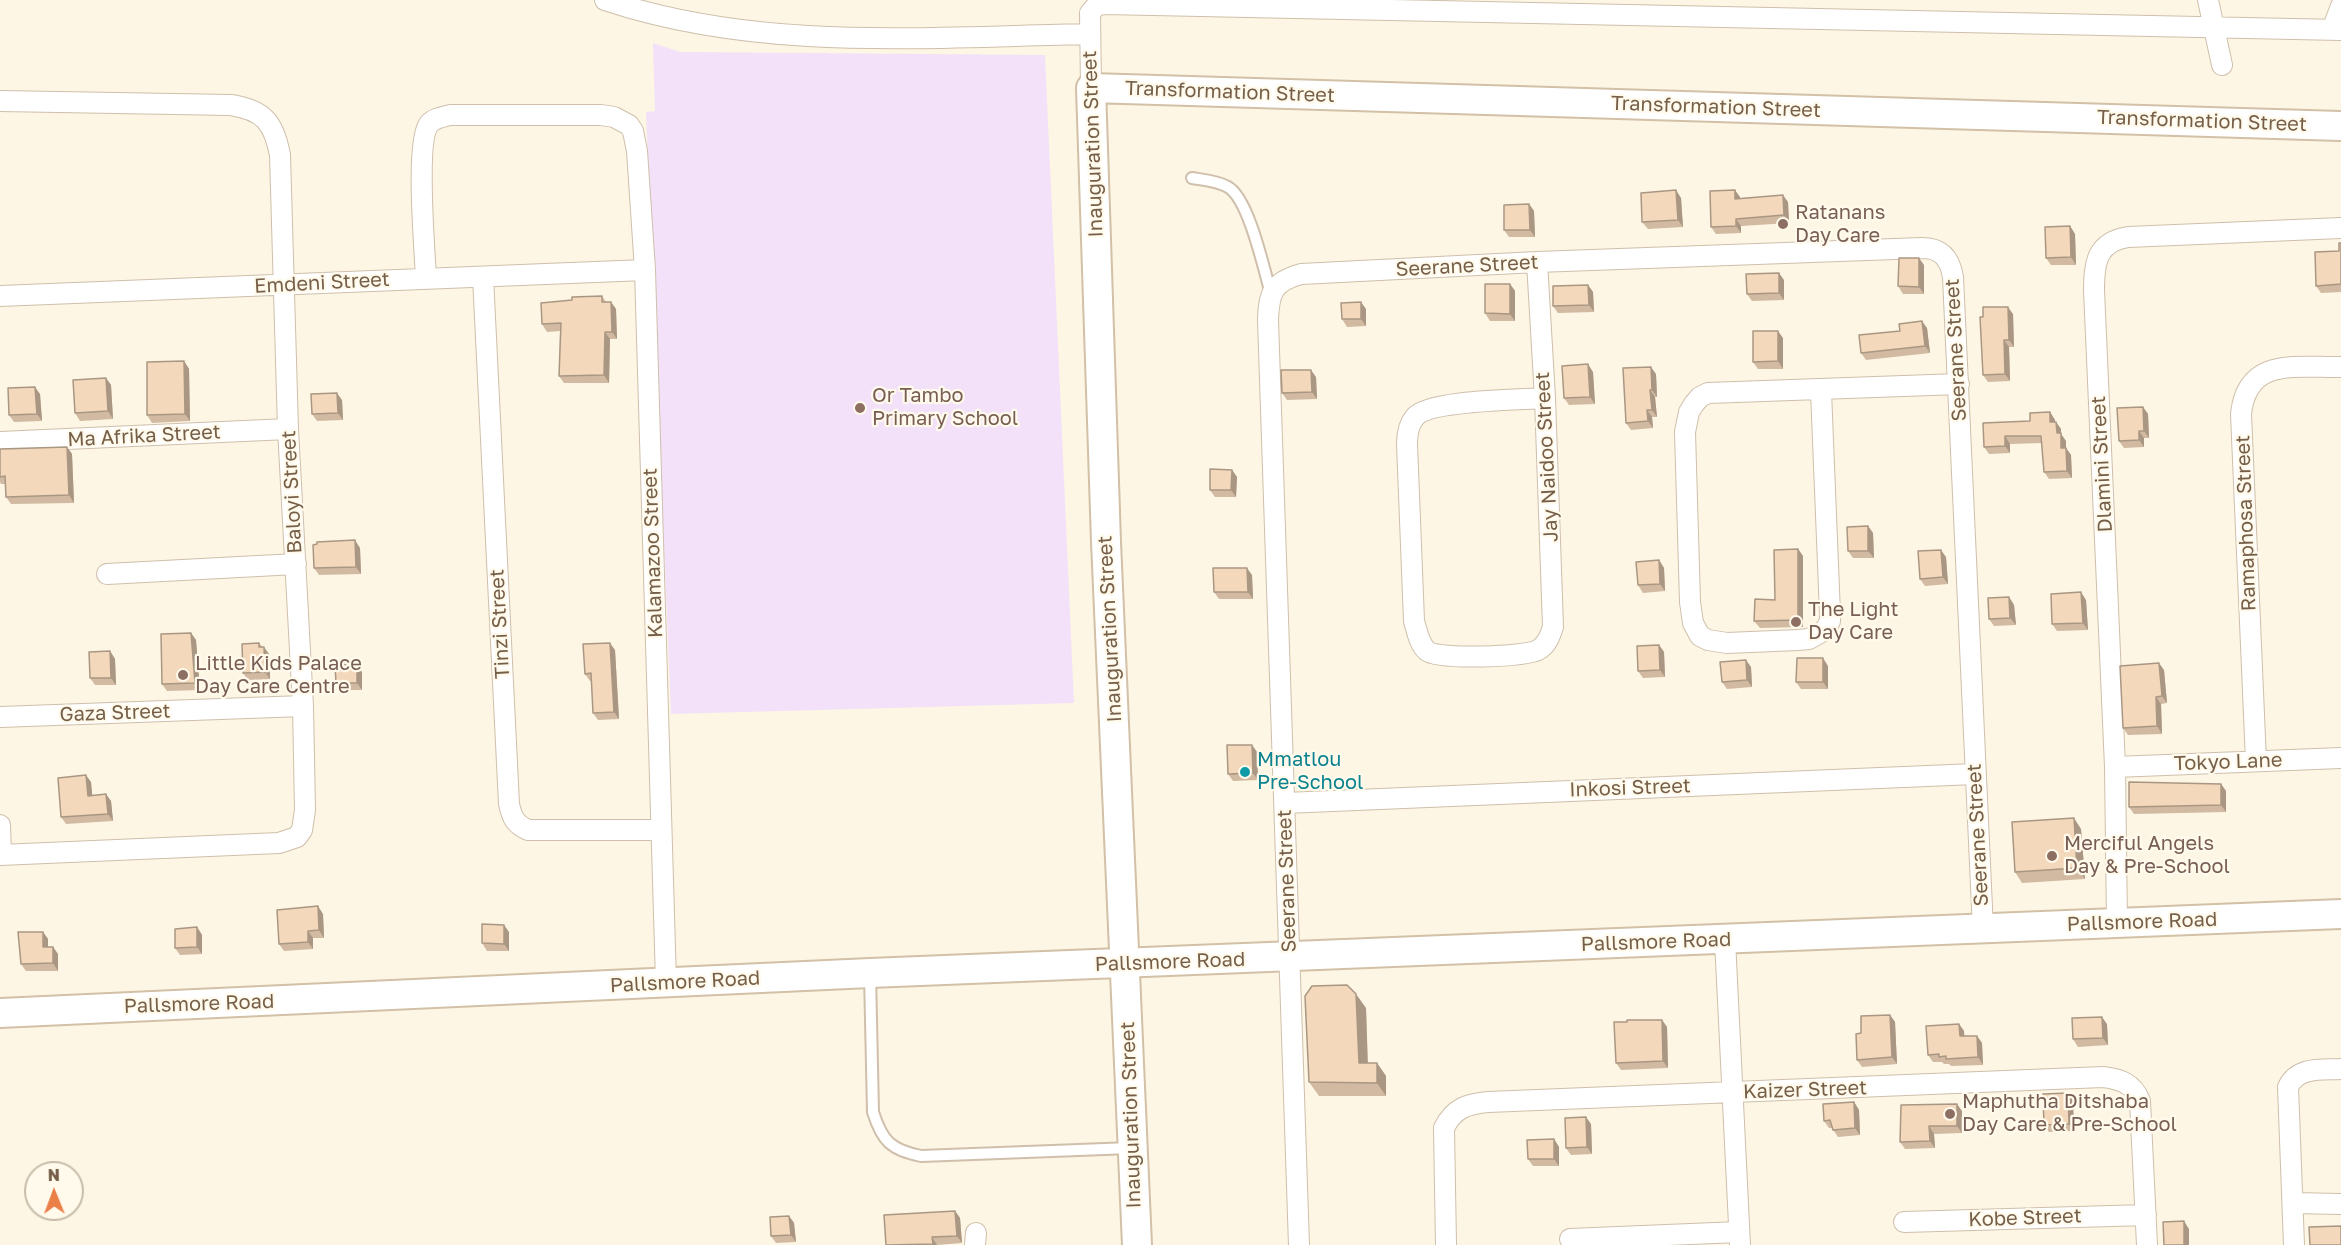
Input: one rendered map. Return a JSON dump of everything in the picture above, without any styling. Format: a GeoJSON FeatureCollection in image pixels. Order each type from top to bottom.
{"type":"FeatureCollection","features":[{"type":"Feature","properties":{"kind":"street"},"geometry":{"type":"LineString","coordinates":[[605,0],[666,18],[705,26],[788,35],[875,38],[1089,34]]}},
{"type":"Feature","properties":{"kind":"street"},"geometry":{"type":"LineString","coordinates":[[2208,0],[2222,65]]}},
{"type":"Feature","properties":{"kind":"street","name":"Inauguration Street"},"geometry":{"type":"LineString","coordinates":[[1137,1245],[1106,542],[1089,34],[1090,13],[1097,5],[2215,27]]}},
{"type":"Feature","properties":{"kind":"street"},"geometry":{"type":"LineString","coordinates":[[2215,27],[2337,30],[2341,6]]}},
{"type":"Feature","properties":{"kind":"street","name":"Transformation Street"},"geometry":{"type":"LineString","coordinates":[[1091,88],[2341,126]]}},
{"type":"Feature","properties":{"kind":"street","name":"Baloyi Street"},"geometry":{"type":"LineString","coordinates":[[0,102],[231,105],[254,110],[272,126],[280,155],[288,429],[303,706],[305,810],[302,830],[297,837],[265,844],[0,855]]}},
{"type":"Feature","properties":{"kind":"street","name":"Kalamazoo Street"},"geometry":{"type":"LineString","coordinates":[[426,279],[422,152],[426,130],[430,122],[450,115],[602,115],[614,117],[629,125],[633,131],[637,151],[645,270],[666,982]]}},
{"type":"Feature","properties":{"kind":"street","name":"Dlamini Street"},"geometry":{"type":"LineString","coordinates":[[2117,923],[2115,767],[2094,290],[2098,256],[2108,243],[2128,237],[2341,228]]}},
{"type":"Feature","properties":{"kind":"street","name":"Seerane Street"},"geometry":{"type":"LineString","coordinates":[[1299,1245],[1268,320],[1268,303],[1271,294],[1277,285],[1288,278],[1301,274],[1537,262],[1922,248],[1937,250],[1947,258],[1952,270],[1959,384],[1983,929]]}},
{"type":"Feature","properties":{"kind":"street","name":"Jay Naidoo Street"},"geometry":{"type":"LineString","coordinates":[[1537,262],[1545,398],[1554,615],[1550,636],[1541,649],[1527,653],[1451,657],[1432,653],[1422,645],[1414,621],[1407,434],[1415,417],[1432,407],[1545,398]]}},
{"type":"Feature","properties":{"kind":"street","name":"Emdeni Street"},"geometry":{"type":"LineString","coordinates":[[0,296],[645,270]]}},
{"type":"Feature","properties":{"kind":"street","name":"Tinzi Street"},"geometry":{"type":"LineString","coordinates":[[483,277],[509,804],[512,816],[518,825],[528,831],[660,830]]}},
{"type":"Feature","properties":{"kind":"street","name":"Ramaphosa Street"},"geometry":{"type":"LineString","coordinates":[[2256,761],[2241,414],[2243,400],[2247,388],[2264,372],[2286,368],[2341,367]]}},
{"type":"Feature","properties":{"kind":"street"},"geometry":{"type":"LineString","coordinates":[[1821,391],[1830,614],[1828,626],[1818,635],[1798,640],[1727,643],[1707,640],[1696,630],[1690,602],[1685,432],[1689,412],[1701,397],[1708,393],[1821,391],[1959,384]]}},
{"type":"Feature","properties":{"kind":"street","name":"Ma Afrika Street"},"geometry":{"type":"LineString","coordinates":[[0,442],[288,429]]}},
{"type":"Feature","properties":{"kind":"street"},"geometry":{"type":"LineString","coordinates":[[107,574],[296,564]]}},
{"type":"Feature","properties":{"kind":"street","name":"Gaza Street"},"geometry":{"type":"LineString","coordinates":[[0,717],[303,706]]}},
{"type":"Feature","properties":{"kind":"street","name":"Tokyo Lane"},"geometry":{"type":"LineString","coordinates":[[2115,767],[2341,758]]}},
{"type":"Feature","properties":{"kind":"street","name":"Inkosi Street"},"geometry":{"type":"LineString","coordinates":[[1285,803],[1976,774]]}},
{"type":"Feature","properties":{"kind":"street"},"geometry":{"type":"LineString","coordinates":[[0,825],[0,855]]}},
{"type":"Feature","properties":{"kind":"street","name":"Pallsmore Road"},"geometry":{"type":"LineString","coordinates":[[0,1013],[870,973],[2341,914]]}},
{"type":"Feature","properties":{"kind":"street"},"geometry":{"type":"LineString","coordinates":[[1570,1239],[1739,1238],[1725,939]]}},
{"type":"Feature","properties":{"kind":"street"},"geometry":{"type":"LineString","coordinates":[[2294,1245],[2288,1087],[2297,1074],[2306,1071],[2341,1069]]}},
{"type":"Feature","properties":{"kind":"street","name":"Kaizer Street"},"geometry":{"type":"LineString","coordinates":[[1446,1245],[1444,1128],[1449,1118],[1464,1106],[1488,1102],[2103,1077],[2115,1078],[2131,1086],[2140,1101],[2147,1245]]}},
{"type":"Feature","properties":{"kind":"street"},"geometry":{"type":"LineString","coordinates":[[2293,1203],[2341,1204]]}},
{"type":"Feature","properties":{"kind":"street","name":"Kobe Street"},"geometry":{"type":"LineString","coordinates":[[1904,1222],[2146,1215]]}},
{"type":"Feature","properties":{"kind":"lane"},"geometry":{"type":"LineString","coordinates":[[1192,178],[1218,182],[1231,188],[1238,198],[1250,222],[1271,294]]}},
{"type":"Feature","properties":{"kind":"lane"},"geometry":{"type":"LineString","coordinates":[[870,973],[873,1112],[879,1130],[889,1144],[903,1152],[921,1156],[1132,1148]]}},
{"type":"Feature","properties":{"kind":"shaded area","name":"Or Tambo Primary School"},"geometry":{"type":"Polygon","coordinates":[[[653,43],[680,52],[1045,55],[1074,703],[671,714],[646,112],[655,111],[653,43]]]}},
{"type":"Feature","properties":{"kind":"building"},"geometry":{"type":"Polygon","coordinates":[[[1676,190],[1678,220],[1642,222],[1641,193],[1676,190]]]}},
{"type":"Feature","properties":{"kind":"building"},"geometry":{"type":"Polygon","coordinates":[[[1735,190],[1735,199],[1783,195],[1784,215],[1736,219],[1736,226],[1711,227],[1710,191],[1735,190]]]}},
{"type":"Feature","properties":{"kind":"building"},"geometry":{"type":"Polygon","coordinates":[[[1529,204],[1530,230],[1504,230],[1504,205],[1529,204]]]}},
{"type":"Feature","properties":{"kind":"building"},"geometry":{"type":"Polygon","coordinates":[[[2070,226],[2071,257],[2046,258],[2045,227],[2070,226]]]}},
{"type":"Feature","properties":{"kind":"building"},"geometry":{"type":"Polygon","coordinates":[[[2339,243],[2341,243],[2341,284],[2316,286],[2315,252],[2339,251],[2339,243]]]}},
{"type":"Feature","properties":{"kind":"building"},"geometry":{"type":"Polygon","coordinates":[[[1899,258],[1919,258],[1919,287],[1898,286],[1899,258]]]}},
{"type":"Feature","properties":{"kind":"building"},"geometry":{"type":"Polygon","coordinates":[[[1779,273],[1779,293],[1747,294],[1746,274],[1779,273]]]}},
{"type":"Feature","properties":{"kind":"building"},"geometry":{"type":"Polygon","coordinates":[[[1485,284],[1510,284],[1510,314],[1485,313],[1485,284]]]}},
{"type":"Feature","properties":{"kind":"building"},"geometry":{"type":"Polygon","coordinates":[[[1588,285],[1589,305],[1553,306],[1553,286],[1588,285]]]}},
{"type":"Feature","properties":{"kind":"building"},"geometry":{"type":"Polygon","coordinates":[[[602,296],[602,302],[611,302],[612,332],[605,332],[604,375],[559,376],[561,323],[542,324],[541,303],[572,300],[572,297],[602,296]]]}},
{"type":"Feature","properties":{"kind":"building"},"geometry":{"type":"Polygon","coordinates":[[[1361,302],[1361,319],[1342,319],[1341,303],[1361,302]]]}},
{"type":"Feature","properties":{"kind":"building"},"geometry":{"type":"Polygon","coordinates":[[[1983,307],[2008,307],[2009,340],[2004,340],[2005,374],[1983,375],[1980,317],[1983,317],[1983,307]]]}},
{"type":"Feature","properties":{"kind":"building"},"geometry":{"type":"Polygon","coordinates":[[[1922,321],[1925,346],[1861,353],[1859,335],[1900,331],[1899,324],[1922,321]]]}},
{"type":"Feature","properties":{"kind":"building"},"geometry":{"type":"Polygon","coordinates":[[[1753,331],[1778,331],[1778,361],[1753,362],[1753,331]]]}},
{"type":"Feature","properties":{"kind":"building"},"geometry":{"type":"Polygon","coordinates":[[[184,361],[185,414],[147,415],[147,362],[184,361]]]}},
{"type":"Feature","properties":{"kind":"building"},"geometry":{"type":"Polygon","coordinates":[[[1588,364],[1590,397],[1564,398],[1562,366],[1588,364]]]}},
{"type":"Feature","properties":{"kind":"building"},"geometry":{"type":"Polygon","coordinates":[[[1651,367],[1652,410],[1647,410],[1648,421],[1626,423],[1623,368],[1651,367]]]}},
{"type":"Feature","properties":{"kind":"building"},"geometry":{"type":"Polygon","coordinates":[[[1281,370],[1311,370],[1312,392],[1282,393],[1281,370]]]}},
{"type":"Feature","properties":{"kind":"building"},"geometry":{"type":"Polygon","coordinates":[[[106,378],[108,411],[75,413],[73,380],[106,378]]]}},
{"type":"Feature","properties":{"kind":"building"},"geometry":{"type":"Polygon","coordinates":[[[35,387],[37,414],[9,415],[8,388],[35,387]]]}},
{"type":"Feature","properties":{"kind":"building"},"geometry":{"type":"Polygon","coordinates":[[[337,393],[338,413],[312,414],[311,394],[337,393]]]}},
{"type":"Feature","properties":{"kind":"building"},"geometry":{"type":"Polygon","coordinates":[[[2143,407],[2144,431],[2139,431],[2139,440],[2119,441],[2117,408],[2143,407]]]}},
{"type":"Feature","properties":{"kind":"building"},"geometry":{"type":"Polygon","coordinates":[[[2050,412],[2050,422],[2056,422],[2057,433],[2061,433],[2061,448],[2066,448],[2067,471],[2044,472],[2041,436],[2005,436],[2005,446],[1984,447],[1983,423],[2030,421],[2030,413],[2050,412]]]}},
{"type":"Feature","properties":{"kind":"building"},"geometry":{"type":"Polygon","coordinates":[[[67,447],[69,495],[6,497],[5,476],[0,477],[0,449],[67,447]]]}},
{"type":"Feature","properties":{"kind":"building"},"geometry":{"type":"Polygon","coordinates":[[[1210,469],[1232,470],[1231,490],[1210,490],[1210,469]]]}},
{"type":"Feature","properties":{"kind":"building"},"geometry":{"type":"Polygon","coordinates":[[[1868,526],[1868,551],[1848,551],[1847,527],[1868,526]]]}},
{"type":"Feature","properties":{"kind":"building"},"geometry":{"type":"Polygon","coordinates":[[[355,540],[356,567],[314,568],[313,545],[317,542],[355,540]]]}},
{"type":"Feature","properties":{"kind":"building"},"geometry":{"type":"Polygon","coordinates":[[[1798,549],[1798,620],[1754,621],[1755,599],[1775,600],[1774,550],[1798,549]]]}},
{"type":"Feature","properties":{"kind":"building"},"geometry":{"type":"Polygon","coordinates":[[[1941,550],[1943,577],[1920,579],[1918,551],[1941,550]]]}},
{"type":"Feature","properties":{"kind":"building"},"geometry":{"type":"Polygon","coordinates":[[[1659,560],[1660,584],[1638,585],[1636,562],[1659,560]]]}},
{"type":"Feature","properties":{"kind":"building"},"geometry":{"type":"Polygon","coordinates":[[[1213,568],[1247,568],[1248,592],[1214,592],[1213,568]]]}},
{"type":"Feature","properties":{"kind":"building"},"geometry":{"type":"Polygon","coordinates":[[[2081,592],[2083,623],[2052,624],[2051,594],[2081,592]]]}},
{"type":"Feature","properties":{"kind":"building"},"geometry":{"type":"Polygon","coordinates":[[[2009,597],[2010,618],[1989,619],[1988,598],[2009,597]]]}},
{"type":"Feature","properties":{"kind":"building","name":"Little Kids Palace Day Care Centre"},"geometry":{"type":"Polygon","coordinates":[[[191,633],[195,683],[162,684],[161,634],[191,633]]]}},
{"type":"Feature","properties":{"kind":"building"},"geometry":{"type":"Polygon","coordinates":[[[259,643],[259,647],[264,647],[265,672],[243,673],[242,644],[259,643]]]}},
{"type":"Feature","properties":{"kind":"building"},"geometry":{"type":"Polygon","coordinates":[[[610,643],[614,712],[593,713],[591,673],[585,674],[583,644],[610,643]]]}},
{"type":"Feature","properties":{"kind":"building"},"geometry":{"type":"Polygon","coordinates":[[[1659,645],[1660,670],[1638,671],[1637,646],[1659,645]]]}},
{"type":"Feature","properties":{"kind":"building"},"geometry":{"type":"Polygon","coordinates":[[[110,651],[111,678],[90,678],[89,652],[110,651]]]}},
{"type":"Feature","properties":{"kind":"building"},"geometry":{"type":"Polygon","coordinates":[[[1797,658],[1823,658],[1823,682],[1796,682],[1797,658]]]}},
{"type":"Feature","properties":{"kind":"building"},"geometry":{"type":"Polygon","coordinates":[[[1746,660],[1747,680],[1722,682],[1720,662],[1746,660]]]}},
{"type":"Feature","properties":{"kind":"building"},"geometry":{"type":"Polygon","coordinates":[[[2159,663],[2162,696],[2156,697],[2157,726],[2123,728],[2120,666],[2159,663]]]}},
{"type":"Feature","properties":{"kind":"building"},"geometry":{"type":"Polygon","coordinates":[[[357,664],[357,683],[336,683],[335,665],[357,664]]]}},
{"type":"Feature","properties":{"kind":"building"},"geometry":{"type":"Polygon","coordinates":[[[1227,745],[1252,745],[1253,773],[1228,774],[1227,745]]]}},
{"type":"Feature","properties":{"kind":"building"},"geometry":{"type":"Polygon","coordinates":[[[86,775],[88,796],[106,794],[108,814],[61,817],[58,778],[86,775]]]}},
{"type":"Feature","properties":{"kind":"building"},"geometry":{"type":"Polygon","coordinates":[[[2129,782],[2221,784],[2221,805],[2129,807],[2129,782]]]}},
{"type":"Feature","properties":{"kind":"building","name":"Merciful Angels Day & Pre-School"},"geometry":{"type":"Polygon","coordinates":[[[2074,818],[2077,868],[2015,872],[2012,822],[2074,818]]]}},
{"type":"Feature","properties":{"kind":"building"},"geometry":{"type":"Polygon","coordinates":[[[318,906],[319,930],[308,931],[308,942],[279,944],[277,910],[318,906]]]}},
{"type":"Feature","properties":{"kind":"building"},"geometry":{"type":"Polygon","coordinates":[[[482,924],[504,925],[504,944],[482,943],[482,924]]]}},
{"type":"Feature","properties":{"kind":"building"},"geometry":{"type":"Polygon","coordinates":[[[197,927],[197,947],[175,948],[175,929],[197,927]]]}},
{"type":"Feature","properties":{"kind":"building"},"geometry":{"type":"Polygon","coordinates":[[[18,932],[43,932],[43,947],[53,947],[53,963],[21,964],[18,932]]]}},
{"type":"Feature","properties":{"kind":"building"},"geometry":{"type":"Polygon","coordinates":[[[1347,985],[1356,994],[1359,1063],[1377,1063],[1377,1083],[1309,1082],[1305,996],[1312,986],[1347,985]]]}},
{"type":"Feature","properties":{"kind":"building"},"geometry":{"type":"Polygon","coordinates":[[[1890,1015],[1892,1057],[1857,1060],[1856,1034],[1861,1033],[1861,1016],[1890,1015]]]}},
{"type":"Feature","properties":{"kind":"building"},"geometry":{"type":"Polygon","coordinates":[[[2102,1017],[2103,1038],[2073,1039],[2072,1018],[2102,1017]]]}},
{"type":"Feature","properties":{"kind":"building"},"geometry":{"type":"Polygon","coordinates":[[[1627,1020],[1662,1020],[1663,1061],[1616,1063],[1614,1022],[1627,1022],[1627,1020]]]}},
{"type":"Feature","properties":{"kind":"building"},"geometry":{"type":"Polygon","coordinates":[[[1959,1024],[1960,1036],[1977,1036],[1978,1057],[1946,1059],[1946,1056],[1939,1057],[1939,1054],[1928,1055],[1926,1026],[1959,1024]]]}},
{"type":"Feature","properties":{"kind":"building"},"geometry":{"type":"Polygon","coordinates":[[[2068,1093],[2069,1124],[2044,1125],[2043,1094],[2068,1093]]]}},
{"type":"Feature","properties":{"kind":"building"},"geometry":{"type":"Polygon","coordinates":[[[1854,1102],[1855,1128],[1833,1130],[1830,1120],[1824,1121],[1823,1104],[1854,1102]]]}},
{"type":"Feature","properties":{"kind":"building"},"geometry":{"type":"Polygon","coordinates":[[[1957,1104],[1957,1126],[1929,1126],[1930,1141],[1900,1142],[1901,1105],[1957,1104]]]}},
{"type":"Feature","properties":{"kind":"building"},"geometry":{"type":"Polygon","coordinates":[[[1586,1117],[1587,1147],[1566,1148],[1565,1118],[1586,1117]]]}},
{"type":"Feature","properties":{"kind":"building"},"geometry":{"type":"Polygon","coordinates":[[[1554,1139],[1554,1159],[1528,1159],[1527,1140],[1554,1139]]]}},
{"type":"Feature","properties":{"kind":"building"},"geometry":{"type":"Polygon","coordinates":[[[955,1211],[957,1236],[932,1237],[933,1244],[886,1245],[884,1215],[955,1211]]]}},
{"type":"Feature","properties":{"kind":"building"},"geometry":{"type":"Polygon","coordinates":[[[789,1216],[791,1235],[771,1236],[770,1217],[789,1216]]]}},
{"type":"Feature","properties":{"kind":"building"},"geometry":{"type":"Polygon","coordinates":[[[2184,1221],[2184,1245],[2164,1245],[2163,1222],[2184,1221]]]}},
{"type":"Feature","properties":{"kind":"building"},"geometry":{"type":"Polygon","coordinates":[[[2341,1226],[2341,1245],[2310,1245],[2309,1227],[2341,1226]]]}},
{"type":"Feature","properties":{"kind":"place","name":"Ratanans Day Care"},"geometry":{"type":"Point","coordinates":[1783,224]}},
{"type":"Feature","properties":{"kind":"place","name":"Or Tambo Primary School"},"geometry":{"type":"Point","coordinates":[860,408]}},
{"type":"Feature","properties":{"kind":"place","name":"The Light Day Care"},"geometry":{"type":"Point","coordinates":[1796,622]}},
{"type":"Feature","properties":{"kind":"place","name":"Little Kids Palace Day Care Centre"},"geometry":{"type":"Point","coordinates":[183,675]}},
{"type":"Feature","properties":{"kind":"place","name":"Mmatlou Pre-School"},"geometry":{"type":"Point","coordinates":[1245,772]}},
{"type":"Feature","properties":{"kind":"place","name":"Merciful Angels Day & Pre-School"},"geometry":{"type":"Point","coordinates":[2052,856]}},
{"type":"Feature","properties":{"kind":"place","name":"Maphutha Ditshaba Day Care & Pre-School"},"geometry":{"type":"Point","coordinates":[1950,1114]}}]}
